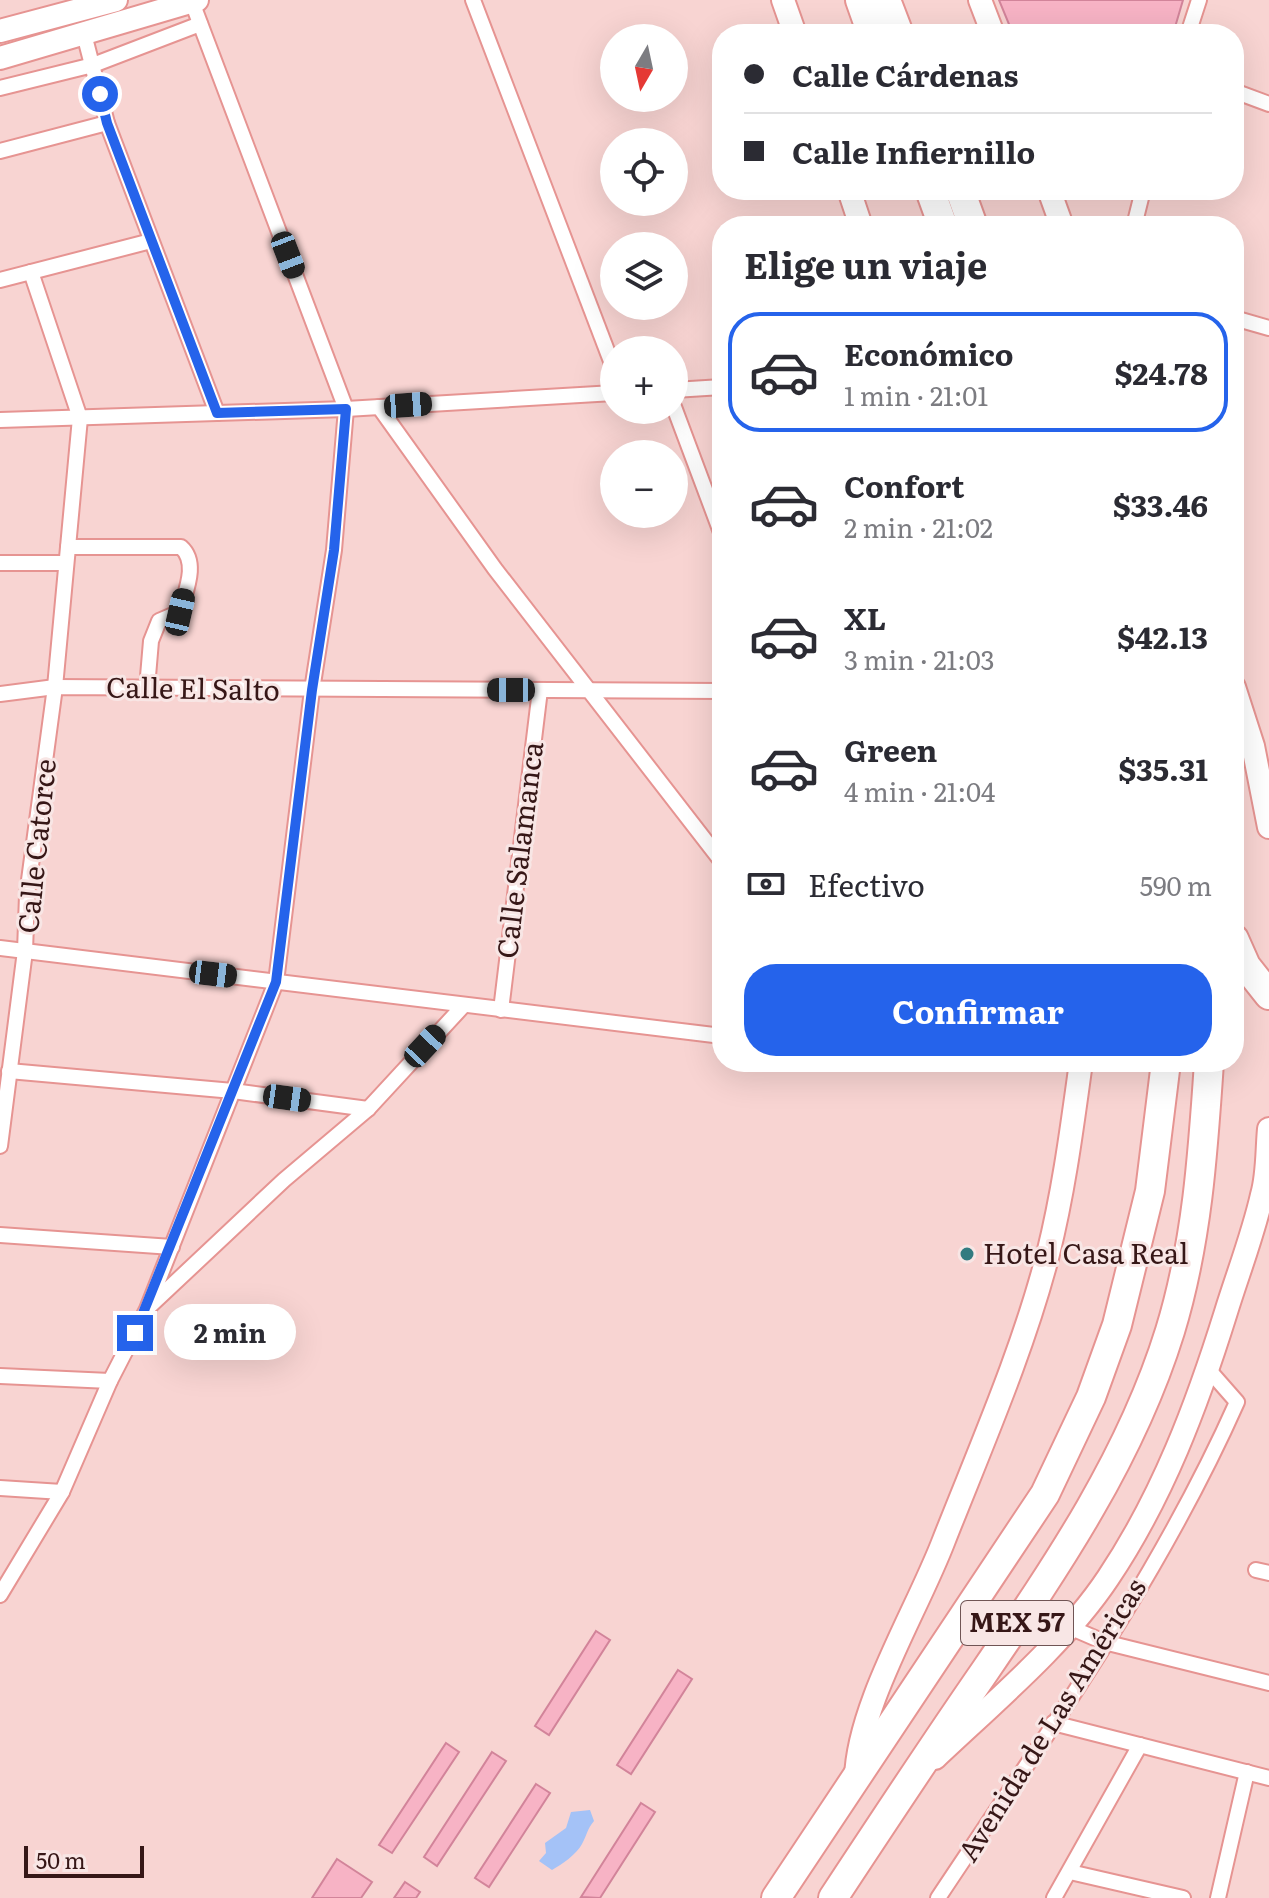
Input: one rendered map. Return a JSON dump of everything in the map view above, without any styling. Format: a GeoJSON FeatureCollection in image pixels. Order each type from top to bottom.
{"type":"FeatureCollection","features":[{"type":"Feature","properties":{"kind":"highway"},"geometry":{"type":"LineString","coordinates":[[869,2],[871,24]]}},
{"type":"Feature","properties":{"kind":"highway"},"geometry":{"type":"LineString","coordinates":[[869,2],[890,24]]}},
{"type":"Feature","properties":{"kind":"highway"},"geometry":{"type":"LineString","coordinates":[[1244,962],[1269,995]]}},
{"type":"Feature","properties":{"kind":"highway","name":"MEX 57"},"geometry":{"type":"LineString","coordinates":[[776,1898],[1045,1494],[1091,1397],[1117,1325],[1150,1191],[1165,1072]]}},
{"type":"Feature","properties":{"kind":"highway","name":"MEX 57"},"geometry":{"type":"LineString","coordinates":[[833,1898],[1092,1508],[1138,1417],[1170,1332],[1190,1252],[1202,1177],[1208,1072]]}},
{"type":"Feature","properties":{"kind":"street"},"geometry":{"type":"LineString","coordinates":[[0,31],[116,0]]}},
{"type":"Feature","properties":{"kind":"street"},"geometry":{"type":"LineString","coordinates":[[473,0],[601,336]]}},
{"type":"Feature","properties":{"kind":"street"},"geometry":{"type":"LineString","coordinates":[[783,0],[791,24]]}},
{"type":"Feature","properties":{"kind":"street"},"geometry":{"type":"LineString","coordinates":[[980,0],[989,24]]}},
{"type":"Feature","properties":{"kind":"street"},"geometry":{"type":"LineString","coordinates":[[1191,24],[1199,0]]}},
{"type":"Feature","properties":{"kind":"street"},"geometry":{"type":"LineString","coordinates":[[0,58],[195,1],[200,24],[346,409],[334,550],[312,690],[276,982],[147,1309],[110,1381],[62,1492],[0,1595]]}},
{"type":"Feature","properties":{"kind":"street"},"geometry":{"type":"LineString","coordinates":[[0,88],[93,65],[200,24]]}},
{"type":"Feature","properties":{"kind":"street"},"geometry":{"type":"LineString","coordinates":[[84,34],[107,123],[217,413]]}},
{"type":"Feature","properties":{"kind":"street"},"geometry":{"type":"LineString","coordinates":[[1244,95],[1269,104]]}},
{"type":"Feature","properties":{"kind":"street"},"geometry":{"type":"LineString","coordinates":[[0,151],[107,123]]}},
{"type":"Feature","properties":{"kind":"street"},"geometry":{"type":"LineString","coordinates":[[0,280],[151,241]]}},
{"type":"Feature","properties":{"kind":"street"},"geometry":{"type":"LineString","coordinates":[[31,272],[80,418]]}},
{"type":"Feature","properties":{"kind":"street"},"geometry":{"type":"LineString","coordinates":[[1244,321],[1269,328]]}},
{"type":"Feature","properties":{"kind":"street"},"geometry":{"type":"LineString","coordinates":[[688,389],[712,388]]}},
{"type":"Feature","properties":{"kind":"street"},"geometry":{"type":"LineString","coordinates":[[0,420],[346,409],[600,394]]}},
{"type":"Feature","properties":{"kind":"street"},"geometry":{"type":"LineString","coordinates":[[379,407],[495,569],[712,849]]}},
{"type":"Feature","properties":{"kind":"street","name":"Calle Catorce"},"geometry":{"type":"LineString","coordinates":[[0,1146],[25,951],[27,895],[55,687],[80,418]]}},
{"type":"Feature","properties":{"kind":"street"},"geometry":{"type":"LineString","coordinates":[[680,424],[712,508]]}},
{"type":"Feature","properties":{"kind":"street"},"geometry":{"type":"LineString","coordinates":[[68,547],[181,547],[188,553],[192,562],[180,612],[159,621],[151,641],[147,688]]}},
{"type":"Feature","properties":{"kind":"street"},"geometry":{"type":"LineString","coordinates":[[0,563],[66,563]]}},
{"type":"Feature","properties":{"kind":"street","name":"Calle El Salto"},"geometry":{"type":"LineString","coordinates":[[0,694],[55,687],[712,691]]}},
{"type":"Feature","properties":{"kind":"street","name":"Calle Salamanca"},"geometry":{"type":"LineString","coordinates":[[501,1010],[540,690]]}},
{"type":"Feature","properties":{"kind":"street"},"geometry":{"type":"LineString","coordinates":[[1244,718],[1253,746],[1269,827]]}},
{"type":"Feature","properties":{"kind":"street"},"geometry":{"type":"LineString","coordinates":[[0,948],[712,1035]]}},
{"type":"Feature","properties":{"kind":"street"},"geometry":{"type":"LineString","coordinates":[[147,1309],[284,1180],[368,1109],[464,1005]]}},
{"type":"Feature","properties":{"kind":"street"},"geometry":{"type":"LineString","coordinates":[[9,1071],[233,1091],[368,1109]]}},
{"type":"Feature","properties":{"kind":"street"},"geometry":{"type":"LineString","coordinates":[[856,1778],[862,1729],[924,1594],[1001,1394],[1047,1256],[1068,1165],[1080,1072]]}},
{"type":"Feature","properties":{"kind":"street"},"geometry":{"type":"LineString","coordinates":[[908,1784],[1067,1626],[1107,1579],[1149,1509],[1178,1450],[1208,1369],[1263,1193],[1269,1129]]}},
{"type":"Feature","properties":{"kind":"street"},"geometry":{"type":"LineString","coordinates":[[0,1235],[172,1247]]}},
{"type":"Feature","properties":{"kind":"street","name":"Avenida de Las Américas"},"geometry":{"type":"LineString","coordinates":[[938,1898],[1053,1723],[1190,1500],[1237,1402],[1208,1369]]}},
{"type":"Feature","properties":{"kind":"street"},"geometry":{"type":"LineString","coordinates":[[0,1376],[110,1381]]}},
{"type":"Feature","properties":{"kind":"street"},"geometry":{"type":"LineString","coordinates":[[0,1488],[62,1492]]}},
{"type":"Feature","properties":{"kind":"street"},"geometry":{"type":"LineString","coordinates":[[1067,1626],[1104,1642],[1269,1683]]}},
{"type":"Feature","properties":{"kind":"street"},"geometry":{"type":"LineString","coordinates":[[1053,1723],[1269,1778]]}},
{"type":"Feature","properties":{"kind":"street"},"geometry":{"type":"LineString","coordinates":[[1054,1898],[1140,1745]]}},
{"type":"Feature","properties":{"kind":"street"},"geometry":{"type":"LineString","coordinates":[[1218,1898],[1247,1772]]}},
{"type":"Feature","properties":{"kind":"street"},"geometry":{"type":"LineString","coordinates":[[1070,1872],[1183,1898]]}},
{"type":"Feature","properties":{"kind":"water"},"geometry":{"type":"Polygon","coordinates":[[[590,1810],[594,1821],[576,1852],[552,1870],[539,1861],[546,1853],[545,1843],[566,1828],[571,1812],[590,1810]]]}},
{"type":"Feature","properties":{"kind":"building"},"geometry":{"type":"Polygon","coordinates":[[[999,0],[1183,0],[1176,24],[1009,24],[999,0]]]}},
{"type":"Feature","properties":{"kind":"building"},"geometry":{"type":"Polygon","coordinates":[[[596,1631],[610,1640],[549,1735],[535,1726],[596,1631]]]}},
{"type":"Feature","properties":{"kind":"building"},"geometry":{"type":"Polygon","coordinates":[[[678,1670],[692,1679],[631,1774],[617,1765],[678,1670]]]}},
{"type":"Feature","properties":{"kind":"building"},"geometry":{"type":"Polygon","coordinates":[[[446,1743],[459,1752],[392,1853],[379,1845],[446,1743]]]}},
{"type":"Feature","properties":{"kind":"building"},"geometry":{"type":"Polygon","coordinates":[[[492,1752],[506,1761],[437,1866],[424,1857],[492,1752]]]}},
{"type":"Feature","properties":{"kind":"building"},"geometry":{"type":"Polygon","coordinates":[[[536,1784],[550,1793],[489,1887],[475,1878],[536,1784]]]}},
{"type":"Feature","properties":{"kind":"building"},"geometry":{"type":"Polygon","coordinates":[[[641,1803],[655,1812],[600,1898],[581,1897],[641,1803]]]}},
{"type":"Feature","properties":{"kind":"building"},"geometry":{"type":"Polygon","coordinates":[[[337,1859],[372,1882],[361,1898],[312,1898],[337,1859]]]}},
{"type":"Feature","properties":{"kind":"building"},"geometry":{"type":"Polygon","coordinates":[[[405,1882],[420,1892],[416,1898],[394,1898],[405,1882]]]}},
{"type":"Feature","properties":{"kind":"place","name":"Hotel Casa Real"},"geometry":{"type":"Point","coordinates":[967,1254]}},
{"type":"Feature","properties":{"kind":"route"},"geometry":{"type":"LineString","coordinates":[[100,94],[107,123],[217,413],[346,409],[334,550],[312,690],[276,982],[135,1333]]}}]}
